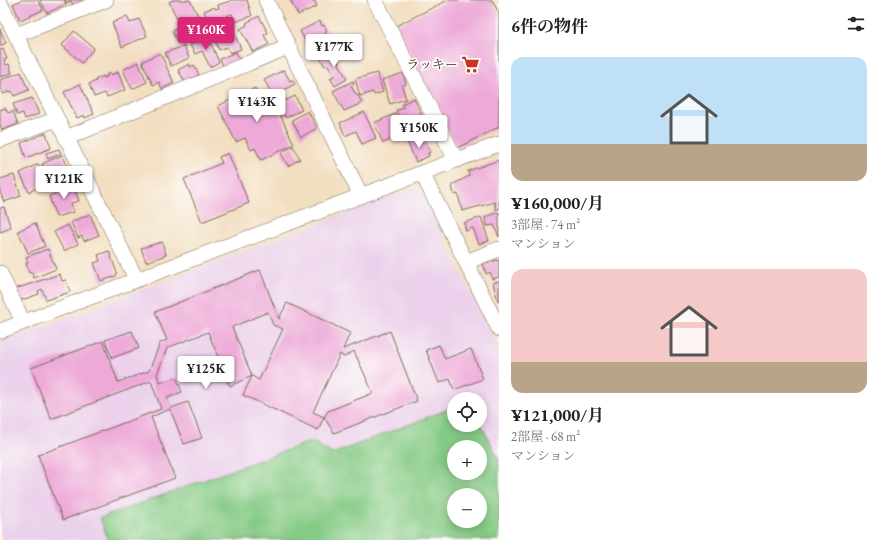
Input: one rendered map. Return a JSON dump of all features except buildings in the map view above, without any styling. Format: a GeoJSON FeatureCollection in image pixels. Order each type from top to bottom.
{"type":"FeatureCollection","features":[{"type":"Feature","properties":{"kind":"street"},"geometry":{"type":"LineString","coordinates":[[16,34],[106,0]]}},
{"type":"Feature","properties":{"kind":"street"},"geometry":{"type":"LineString","coordinates":[[266,0],[361,196]]}},
{"type":"Feature","properties":{"kind":"street"},"geometry":{"type":"LineString","coordinates":[[375,0],[456,160]]}},
{"type":"Feature","properties":{"kind":"street"},"geometry":{"type":"LineString","coordinates":[[0,3],[136,280]]}},
{"type":"Feature","properties":{"kind":"street"},"geometry":{"type":"LineString","coordinates":[[66,138],[288,47]]}},
{"type":"Feature","properties":{"kind":"street"},"geometry":{"type":"LineString","coordinates":[[0,140],[57,120]]}},
{"type":"Feature","properties":{"kind":"street"},"geometry":{"type":"LineString","coordinates":[[0,331],[499,144]]}},
{"type":"Feature","properties":{"kind":"street"},"geometry":{"type":"LineString","coordinates":[[422,173],[499,329]]}},
{"type":"Feature","properties":{"kind":"street"},"geometry":{"type":"LineString","coordinates":[[466,262],[499,249]]}},
{"type":"Feature","properties":{"kind":"street"},"geometry":{"type":"LineString","coordinates":[[0,273],[23,322]]}},
{"type":"Feature","properties":{"kind":"shaded area"},"geometry":{"type":"Polygon","coordinates":[[[414,188],[420,190],[499,350],[499,540],[3,540],[0,532],[0,343],[414,188]]]}},
{"type":"Feature","properties":{"kind":"green space"},"geometry":{"type":"Polygon","coordinates":[[[447,410],[447,432],[485,432],[499,460],[499,540],[108,540],[100,518],[312,441],[332,454],[447,410]]]}},
{"type":"Feature","properties":{"kind":"place","name":"ラッキー"},"geometry":{"type":"Point","coordinates":[471,64]}}]}
